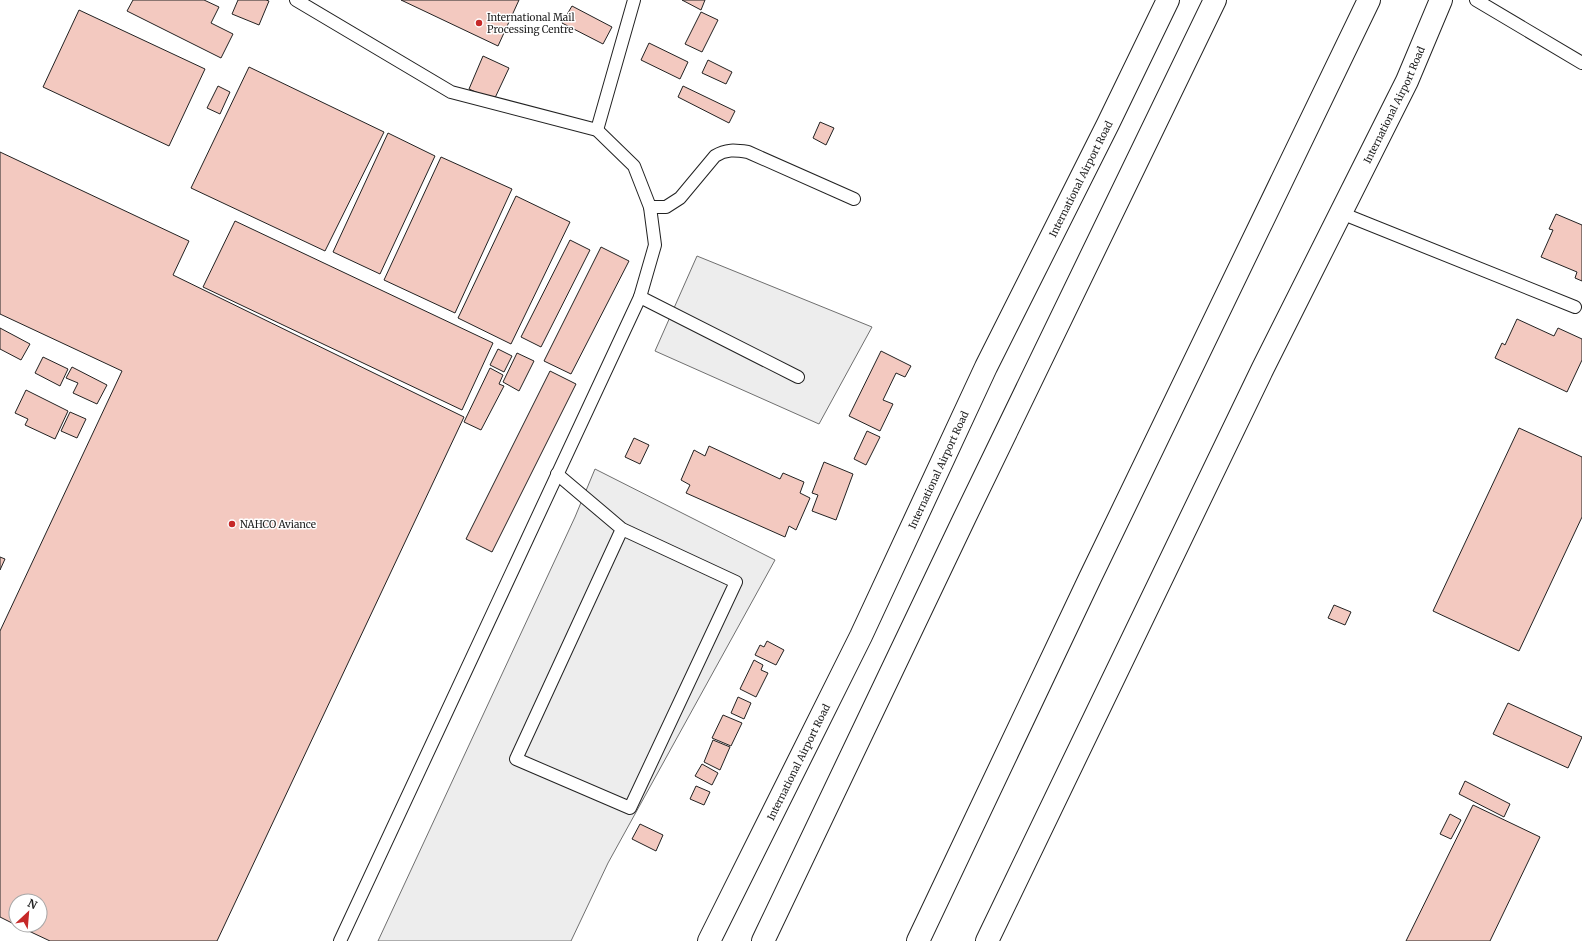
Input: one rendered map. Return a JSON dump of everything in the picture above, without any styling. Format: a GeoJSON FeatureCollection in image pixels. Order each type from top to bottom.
{"type":"FeatureCollection","features":[{"type":"Feature","properties":{"kind":"main road","name":"International Airport Road"},"geometry":{"type":"LineString","coordinates":[[709,941],[861,636],[986,367],[1108,124],[1168,0]]}},
{"type":"Feature","properties":{"kind":"main road"},"geometry":{"type":"LineString","coordinates":[[763,941],[1214,0]]}},
{"type":"Feature","properties":{"kind":"main road"},"geometry":{"type":"LineString","coordinates":[[918,941],[1090,578],[1369,0]]}},
{"type":"Feature","properties":{"kind":"main road","name":"International Airport Road"},"geometry":{"type":"LineString","coordinates":[[987,941],[1263,368],[1407,81],[1441,0]]}},
{"type":"Feature","properties":{"kind":"lane"},"geometry":{"type":"LineString","coordinates":[[296,0],[451,92],[597,130],[634,166],[650,206],[655,245],[640,297],[556,474],[340,941]]}},
{"type":"Feature","properties":{"kind":"lane"},"geometry":{"type":"LineString","coordinates":[[597,130],[634,0]]}},
{"type":"Feature","properties":{"kind":"lane"},"geometry":{"type":"LineString","coordinates":[[1476,0],[1582,63]]}},
{"type":"Feature","properties":{"kind":"lane"},"geometry":{"type":"LineString","coordinates":[[650,206],[666,206],[680,198],[715,156],[722,151],[733,150],[748,152],[854,199]]}},
{"type":"Feature","properties":{"kind":"lane"},"geometry":{"type":"LineString","coordinates":[[1341,213],[1575,307]]}},
{"type":"Feature","properties":{"kind":"lane"},"geometry":{"type":"LineString","coordinates":[[640,297],[798,377]]}},
{"type":"Feature","properties":{"kind":"lane"},"geometry":{"type":"LineString","coordinates":[[556,474],[622,528],[736,582],[630,808],[516,759],[622,528]]}},
{"type":"Feature","properties":{"kind":"shaded area"},"geometry":{"type":"Polygon","coordinates":[[[697,256],[872,327],[819,424],[655,351],[697,256]]]}},
{"type":"Feature","properties":{"kind":"shaded area"},"geometry":{"type":"Polygon","coordinates":[[[595,469],[775,560],[608,863],[571,941],[378,941],[575,517],[595,469]]]}},
{"type":"Feature","properties":{"kind":"building"},"geometry":{"type":"Polygon","coordinates":[[[133,0],[204,0],[219,7],[211,23],[233,34],[221,58],[127,11],[133,0]]]}},
{"type":"Feature","properties":{"kind":"building"},"geometry":{"type":"Polygon","coordinates":[[[238,0],[269,1],[259,25],[232,14],[238,0]]]}},
{"type":"Feature","properties":{"kind":"building","name":"International Mail Processing Centre"},"geometry":{"type":"Polygon","coordinates":[[[401,0],[519,0],[498,46],[401,0]]]}},
{"type":"Feature","properties":{"kind":"building"},"geometry":{"type":"Polygon","coordinates":[[[682,0],[705,0],[701,10],[682,0]]]}},
{"type":"Feature","properties":{"kind":"building"},"geometry":{"type":"Polygon","coordinates":[[[572,6],[612,27],[603,44],[562,23],[572,6]]]}},
{"type":"Feature","properties":{"kind":"building"},"geometry":{"type":"Polygon","coordinates":[[[79,10],[205,69],[169,146],[43,87],[79,10]]]}},
{"type":"Feature","properties":{"kind":"building"},"geometry":{"type":"Polygon","coordinates":[[[701,12],[718,20],[702,52],[685,44],[701,12]]]}},
{"type":"Feature","properties":{"kind":"building"},"geometry":{"type":"Polygon","coordinates":[[[649,43],[688,62],[680,79],[641,60],[649,43]]]}},
{"type":"Feature","properties":{"kind":"building"},"geometry":{"type":"Polygon","coordinates":[[[483,56],[509,68],[494,100],[469,89],[483,56]]]}},
{"type":"Feature","properties":{"kind":"building"},"geometry":{"type":"Polygon","coordinates":[[[708,60],[732,72],[726,84],[702,73],[708,60]]]}},
{"type":"Feature","properties":{"kind":"building"},"geometry":{"type":"Polygon","coordinates":[[[249,67],[384,132],[325,251],[191,188],[249,67]]]}},
{"type":"Feature","properties":{"kind":"building"},"geometry":{"type":"Polygon","coordinates":[[[218,86],[230,92],[220,114],[207,108],[218,86]]]}},
{"type":"Feature","properties":{"kind":"building"},"geometry":{"type":"Polygon","coordinates":[[[683,86],[735,111],[729,123],[678,97],[683,86]]]}},
{"type":"Feature","properties":{"kind":"building"},"geometry":{"type":"Polygon","coordinates":[[[820,122],[834,128],[826,145],[813,138],[820,122]]]}},
{"type":"Feature","properties":{"kind":"building"},"geometry":{"type":"Polygon","coordinates":[[[388,133],[435,156],[380,274],[333,252],[388,133]]]}},
{"type":"Feature","properties":{"kind":"building","name":"NAHCO Aviance"},"geometry":{"type":"Polygon","coordinates":[[[0,152],[189,241],[173,275],[464,417],[217,941],[50,941],[33,933],[48,933],[48,893],[8,893],[8,921],[0,917],[0,631],[122,371],[0,314],[0,152]]]}},
{"type":"Feature","properties":{"kind":"building"},"geometry":{"type":"Polygon","coordinates":[[[441,157],[512,189],[455,313],[384,280],[441,157]]]}},
{"type":"Feature","properties":{"kind":"building"},"geometry":{"type":"Polygon","coordinates":[[[516,196],[570,222],[511,344],[458,318],[516,196]]]}},
{"type":"Feature","properties":{"kind":"building"},"geometry":{"type":"Polygon","coordinates":[[[1556,214],[1582,225],[1582,281],[1575,278],[1577,272],[1541,257],[1553,230],[1549,229],[1556,214]]]}},
{"type":"Feature","properties":{"kind":"building"},"geometry":{"type":"Polygon","coordinates":[[[235,221],[493,343],[462,410],[203,287],[235,221]]]}},
{"type":"Feature","properties":{"kind":"building"},"geometry":{"type":"Polygon","coordinates":[[[570,240],[590,250],[541,347],[521,337],[570,240]]]}},
{"type":"Feature","properties":{"kind":"building"},"geometry":{"type":"Polygon","coordinates":[[[601,247],[629,261],[571,374],[544,361],[601,247]]]}},
{"type":"Feature","properties":{"kind":"building"},"geometry":{"type":"Polygon","coordinates":[[[1517,319],[1554,336],[1558,328],[1582,339],[1582,360],[1567,392],[1495,358],[1502,343],[1505,345],[1517,319]]]}},
{"type":"Feature","properties":{"kind":"building"},"geometry":{"type":"Polygon","coordinates":[[[0,328],[30,344],[21,360],[0,349],[0,328]]]}},
{"type":"Feature","properties":{"kind":"building"},"geometry":{"type":"Polygon","coordinates":[[[498,349],[512,356],[504,372],[490,365],[498,349]]]}},
{"type":"Feature","properties":{"kind":"building"},"geometry":{"type":"Polygon","coordinates":[[[881,351],[911,366],[905,377],[896,373],[883,400],[893,404],[880,431],[849,416],[881,351]]]}},
{"type":"Feature","properties":{"kind":"building"},"geometry":{"type":"Polygon","coordinates":[[[517,353],[534,361],[519,391],[503,382],[517,353]]]}},
{"type":"Feature","properties":{"kind":"building"},"geometry":{"type":"Polygon","coordinates":[[[43,357],[68,369],[60,386],[35,373],[43,357]]]}},
{"type":"Feature","properties":{"kind":"building"},"geometry":{"type":"Polygon","coordinates":[[[72,367],[107,385],[97,404],[73,393],[78,383],[66,378],[72,367]]]}},
{"type":"Feature","properties":{"kind":"building"},"geometry":{"type":"Polygon","coordinates":[[[490,368],[503,375],[499,384],[504,386],[481,430],[464,422],[490,368]]]}},
{"type":"Feature","properties":{"kind":"building"},"geometry":{"type":"Polygon","coordinates":[[[550,371],[576,384],[492,552],[466,539],[550,371]]]}},
{"type":"Feature","properties":{"kind":"building"},"geometry":{"type":"Polygon","coordinates":[[[26,390],[68,411],[55,439],[25,425],[28,419],[15,413],[26,390]]]}},
{"type":"Feature","properties":{"kind":"building"},"geometry":{"type":"Polygon","coordinates":[[[70,412],[86,419],[77,438],[61,431],[70,412]]]}},
{"type":"Feature","properties":{"kind":"building"},"geometry":{"type":"Polygon","coordinates":[[[1519,428],[1582,457],[1582,517],[1519,651],[1433,611],[1519,428]]]}},
{"type":"Feature","properties":{"kind":"building"},"geometry":{"type":"Polygon","coordinates":[[[867,431],[880,437],[866,465],[854,459],[867,431]]]}},
{"type":"Feature","properties":{"kind":"building"},"geometry":{"type":"Polygon","coordinates":[[[634,438],[649,445],[640,464],[625,457],[634,438]]]}},
{"type":"Feature","properties":{"kind":"building"},"geometry":{"type":"Polygon","coordinates":[[[709,446],[780,479],[783,473],[804,482],[800,493],[810,498],[796,530],[789,526],[785,537],[686,493],[690,485],[681,480],[694,450],[705,456],[709,446]]]}},
{"type":"Feature","properties":{"kind":"building"},"geometry":{"type":"Polygon","coordinates":[[[824,462],[853,474],[836,520],[812,511],[818,495],[812,493],[824,462]]]}},
{"type":"Feature","properties":{"kind":"building"},"geometry":{"type":"Polygon","coordinates":[[[0,557],[5,559],[0,570],[0,557]]]}},
{"type":"Feature","properties":{"kind":"building"},"geometry":{"type":"Polygon","coordinates":[[[1334,605],[1351,612],[1345,625],[1328,618],[1334,605]]]}},
{"type":"Feature","properties":{"kind":"building"},"geometry":{"type":"Polygon","coordinates":[[[767,641],[784,650],[776,665],[755,655],[760,645],[764,647],[767,641]]]}},
{"type":"Feature","properties":{"kind":"building"},"geometry":{"type":"Polygon","coordinates":[[[754,660],[763,665],[761,670],[768,673],[756,697],[740,689],[754,660]]]}},
{"type":"Feature","properties":{"kind":"building"},"geometry":{"type":"Polygon","coordinates":[[[738,697],[751,703],[744,719],[731,713],[738,697]]]}},
{"type":"Feature","properties":{"kind":"building"},"geometry":{"type":"Polygon","coordinates":[[[1508,703],[1582,737],[1568,768],[1493,734],[1508,703]]]}},
{"type":"Feature","properties":{"kind":"building"},"geometry":{"type":"Polygon","coordinates":[[[723,715],[742,723],[731,746],[712,738],[723,715]]]}},
{"type":"Feature","properties":{"kind":"building"},"geometry":{"type":"Polygon","coordinates":[[[713,740],[730,747],[720,770],[704,762],[713,740]]]}},
{"type":"Feature","properties":{"kind":"building"},"geometry":{"type":"Polygon","coordinates":[[[702,764],[718,773],[712,785],[695,776],[702,764]]]}},
{"type":"Feature","properties":{"kind":"building"},"geometry":{"type":"Polygon","coordinates":[[[1465,781],[1510,804],[1504,817],[1459,794],[1465,781]]]}},
{"type":"Feature","properties":{"kind":"building"},"geometry":{"type":"Polygon","coordinates":[[[696,786],[710,792],[704,805],[690,799],[696,786]]]}},
{"type":"Feature","properties":{"kind":"building"},"geometry":{"type":"Polygon","coordinates":[[[1473,805],[1540,837],[1490,941],[1406,941],[1473,805]]]}},
{"type":"Feature","properties":{"kind":"building"},"geometry":{"type":"Polygon","coordinates":[[[1450,814],[1461,820],[1451,839],[1440,834],[1450,814]]]}},
{"type":"Feature","properties":{"kind":"building"},"geometry":{"type":"Polygon","coordinates":[[[640,824],[663,835],[656,851],[632,839],[640,824]]]}},
{"type":"Feature","properties":{"kind":"place","name":"International Mail Processing Centre"},"geometry":{"type":"Point","coordinates":[479,23]}},
{"type":"Feature","properties":{"kind":"place","name":"NAHCO Aviance"},"geometry":{"type":"Point","coordinates":[232,524]}}]}
